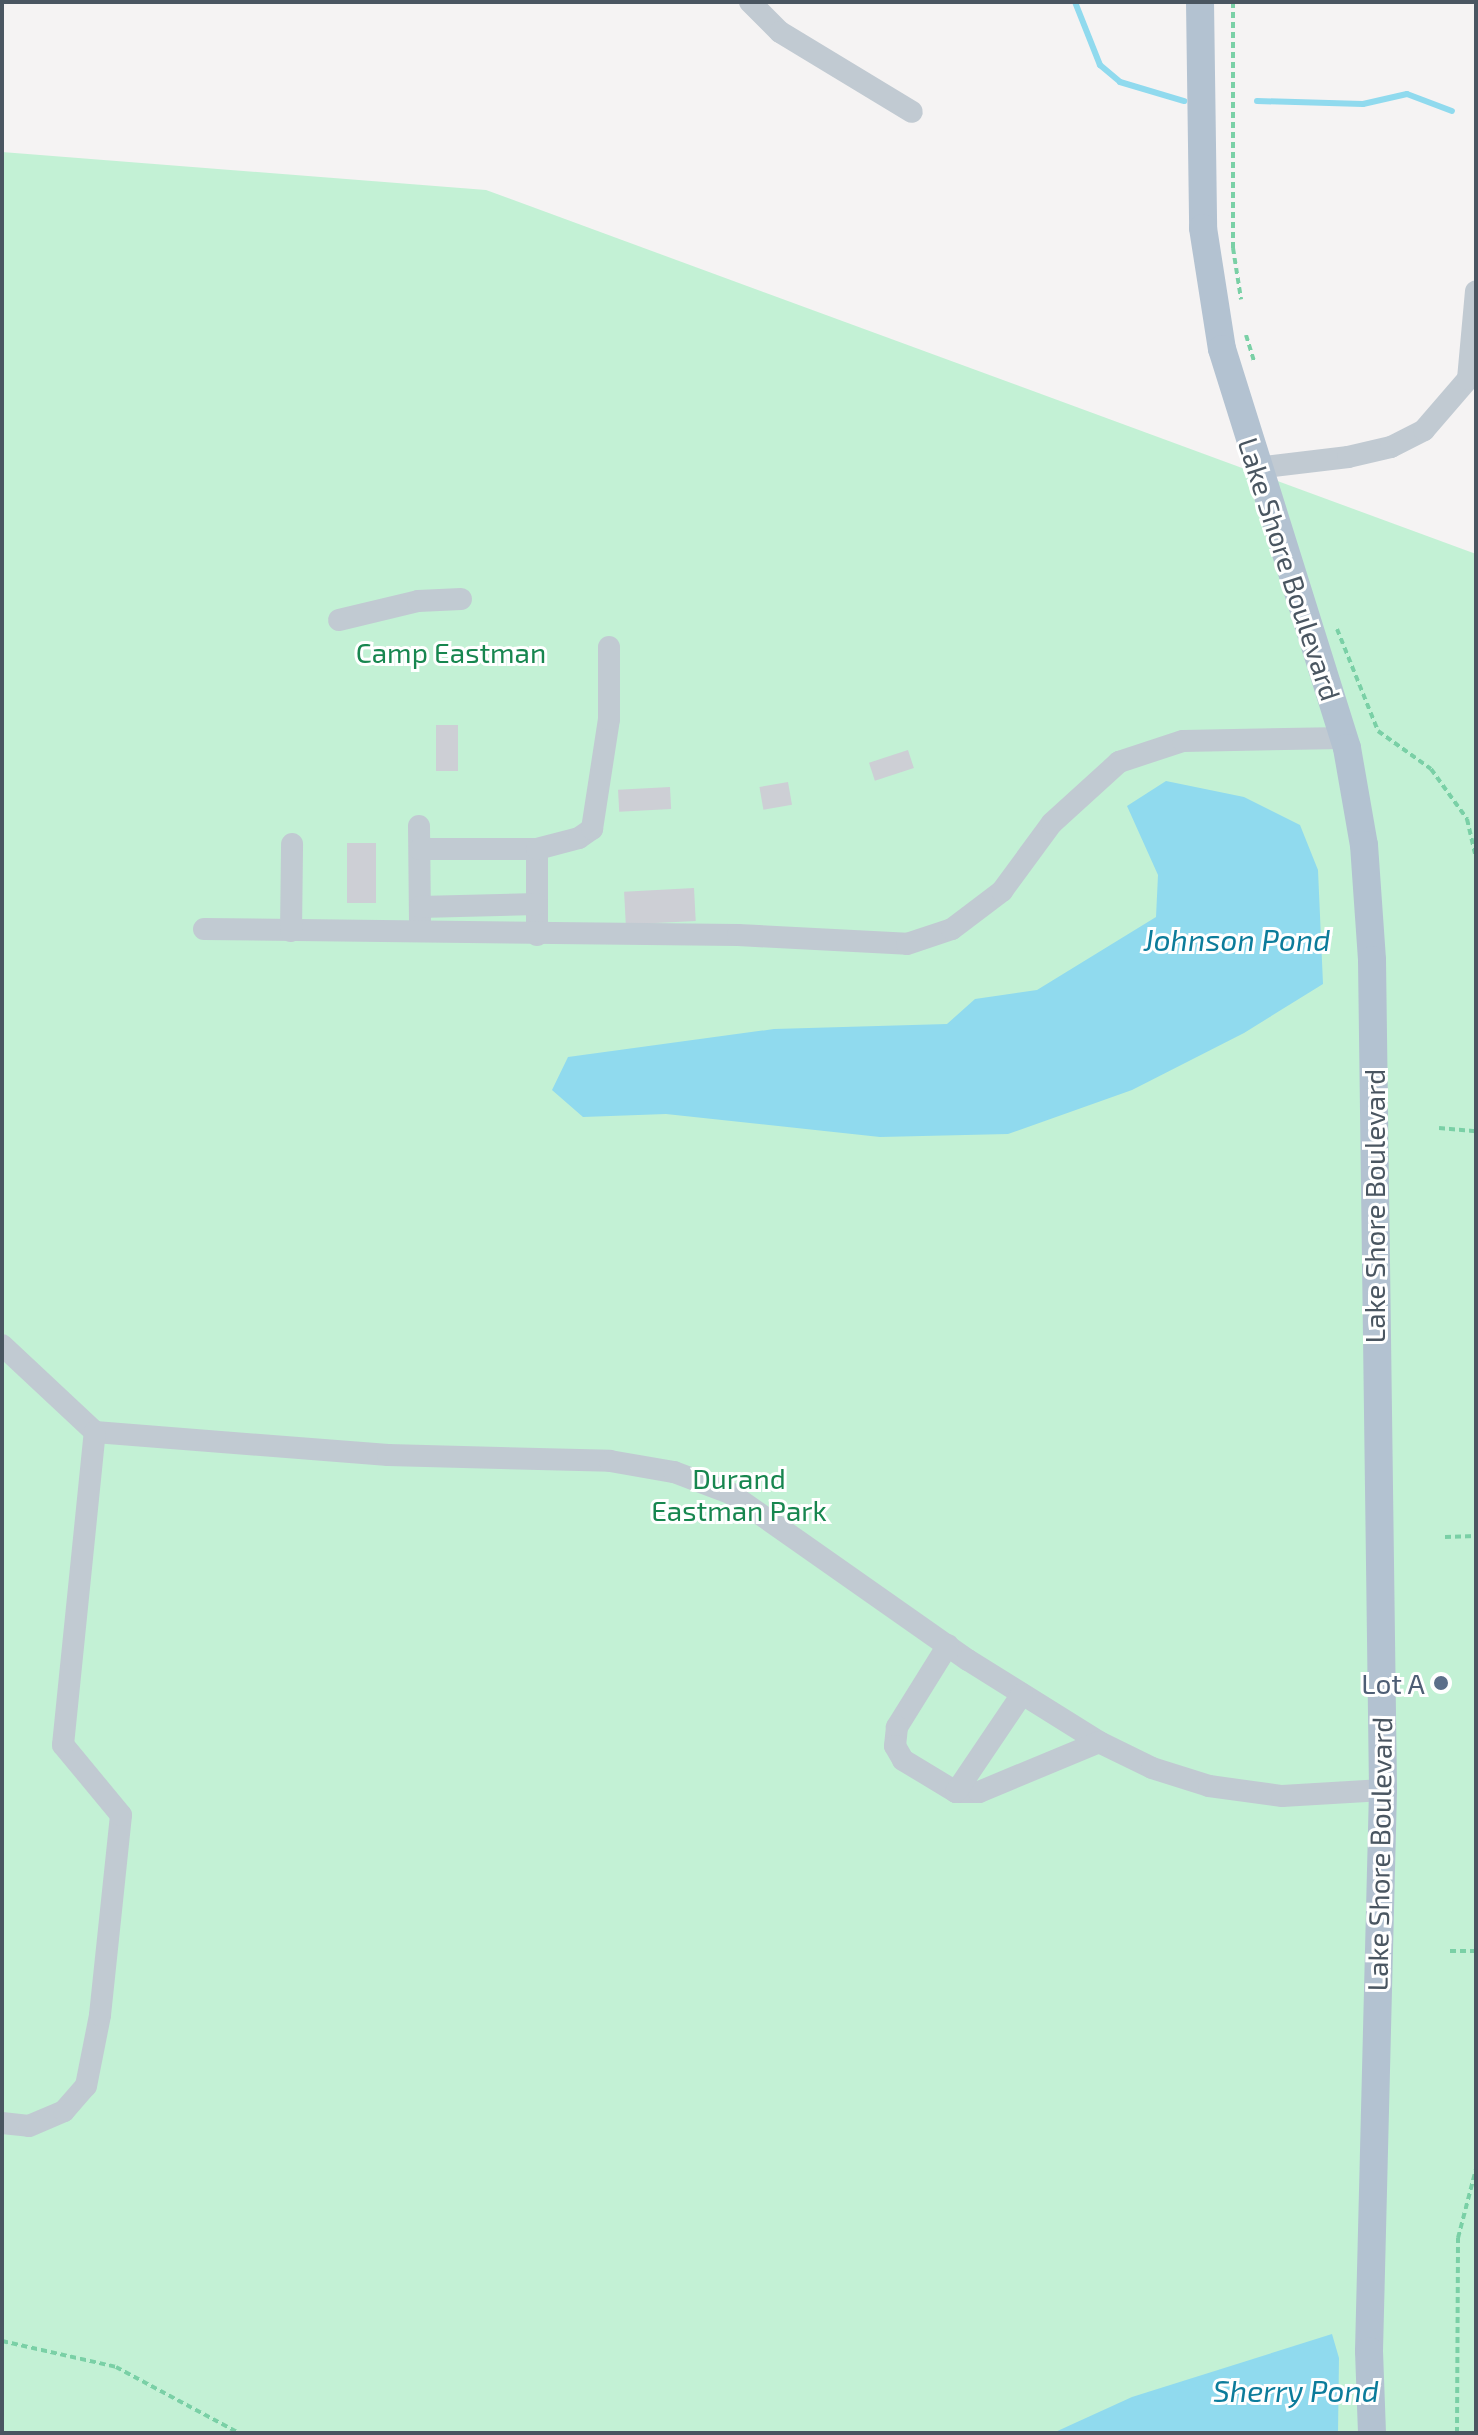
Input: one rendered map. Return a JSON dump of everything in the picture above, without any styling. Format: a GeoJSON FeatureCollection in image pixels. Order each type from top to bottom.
{"type":"FeatureCollection","features":[{"type":"Feature","properties":{"kind":"main road","name":"Lake Shore Boulevard"},"geometry":{"type":"LineString","coordinates":[[1200,2],[1203,228],[1222,349],[1256,468],[1344,738],[1364,845],[1372,960],[1383,1790],[1369,2351],[1372,2433]]}},
{"type":"Feature","properties":{"kind":"street"},"geometry":{"type":"LineString","coordinates":[[750,2],[780,32],[912,112]]}},
{"type":"Feature","properties":{"kind":"street"},"geometry":{"type":"LineString","coordinates":[[1256,468],[1348,457],[1391,447],[1424,430],[1468,379],[1476,291]]}},
{"type":"Feature","properties":{"kind":"street"},"geometry":{"type":"LineString","coordinates":[[339,620],[418,601],[461,599]]}},
{"type":"Feature","properties":{"kind":"street"},"geometry":{"type":"LineString","coordinates":[[420,849],[537,849],[579,838],[592,829],[609,719],[609,647]]}},
{"type":"Feature","properties":{"kind":"street"},"geometry":{"type":"LineString","coordinates":[[204,929],[420,935],[738,935],[907,944],[952,929],[1002,891],[1052,823],[1119,762],[1183,741],[1344,738]]}},
{"type":"Feature","properties":{"kind":"street"},"geometry":{"type":"LineString","coordinates":[[419,826],[420,935]]}},
{"type":"Feature","properties":{"kind":"street"},"geometry":{"type":"LineString","coordinates":[[291,931],[292,844]]}},
{"type":"Feature","properties":{"kind":"street"},"geometry":{"type":"LineString","coordinates":[[537,849],[537,935]]}},
{"type":"Feature","properties":{"kind":"street"},"geometry":{"type":"LineString","coordinates":[[420,907],[537,904]]}},
{"type":"Feature","properties":{"kind":"street"},"geometry":{"type":"LineString","coordinates":[[2,1345],[95,1432],[388,1455],[610,1461],[674,1472],[730,1493],[778,1523],[1022,1694],[1099,1742],[1152,1768],[1209,1786],[1282,1796],[1383,1790]]}},
{"type":"Feature","properties":{"kind":"street"},"geometry":{"type":"LineString","coordinates":[[2,2123],[29,2126],[64,2111],[86,2086],[100,2015],[121,1815],[63,1745],[95,1432]]}},
{"type":"Feature","properties":{"kind":"street"},"geometry":{"type":"LineString","coordinates":[[948,1645],[897,1727],[895,1746],[903,1760],[956,1792],[979,1792],[1099,1742]]}},
{"type":"Feature","properties":{"kind":"street"},"geometry":{"type":"LineString","coordinates":[[956,1792],[1022,1694]]}},
{"type":"Feature","properties":{"kind":"path"},"geometry":{"type":"LineString","coordinates":[[1233,2],[1233,248],[1242,306]]}},
{"type":"Feature","properties":{"kind":"path"},"geometry":{"type":"LineString","coordinates":[[1244,321],[1254,365]]}},
{"type":"Feature","properties":{"kind":"path"},"geometry":{"type":"LineString","coordinates":[[1333,619],[1378,731],[1431,769],[1467,819],[1476,858]]}},
{"type":"Feature","properties":{"kind":"path"},"geometry":{"type":"LineString","coordinates":[[1439,1128],[1476,1131]]}},
{"type":"Feature","properties":{"kind":"path"},"geometry":{"type":"LineString","coordinates":[[1445,1537],[1476,1536]]}},
{"type":"Feature","properties":{"kind":"path"},"geometry":{"type":"LineString","coordinates":[[1450,1951],[1476,1951]]}},
{"type":"Feature","properties":{"kind":"path"},"geometry":{"type":"LineString","coordinates":[[1457,2433],[1458,2238],[1476,2169]]}},
{"type":"Feature","properties":{"kind":"path"},"geometry":{"type":"LineString","coordinates":[[2,2341],[116,2367],[239,2433]]}},
{"type":"Feature","properties":{"kind":"green space","name":"Durand Eastman Park"},"geometry":{"type":"Polygon","coordinates":[[[2,152],[486,190],[1476,554],[1476,2433],[2,2433],[2,152]]]}},
{"type":"Feature","properties":{"kind":"water","name":"Johnson Pond"},"geometry":{"type":"Polygon","coordinates":[[[1166,781],[1244,797],[1300,825],[1318,870],[1323,984],[1244,1033],[1132,1090],[1008,1134],[880,1137],[666,1114],[583,1117],[552,1090],[568,1057],[774,1029],[947,1024],[975,999],[1037,990],[1156,917],[1158,875],[1127,806],[1166,781]]]}},
{"type":"Feature","properties":{"kind":"water","name":"Sherry Pond"},"geometry":{"type":"Polygon","coordinates":[[[1332,2334],[1339,2358],[1338,2433],[1053,2433],[1132,2397],[1332,2334]]]}},
{"type":"Feature","properties":{"kind":"building"},"geometry":{"type":"Polygon","coordinates":[[[436,725],[458,725],[458,771],[436,771],[436,725]]]}},
{"type":"Feature","properties":{"kind":"building"},"geometry":{"type":"Polygon","coordinates":[[[908,750],[914,768],[875,781],[869,763],[908,750]]]}},
{"type":"Feature","properties":{"kind":"building"},"geometry":{"type":"Polygon","coordinates":[[[788,782],[792,805],[763,810],[759,787],[788,782]]]}},
{"type":"Feature","properties":{"kind":"building"},"geometry":{"type":"Polygon","coordinates":[[[670,787],[671,809],[619,812],[618,790],[670,787]]]}},
{"type":"Feature","properties":{"kind":"building"},"geometry":{"type":"Polygon","coordinates":[[[347,843],[376,843],[376,903],[347,903],[347,843]]]}},
{"type":"Feature","properties":{"kind":"building"},"geometry":{"type":"Polygon","coordinates":[[[694,888],[696,921],[626,925],[624,892],[694,888]]]}},
{"type":"Feature","properties":{"kind":"waterway"},"geometry":{"type":"LineString","coordinates":[[1075,2],[1100,65],[1120,82],[1184,101]]}},
{"type":"Feature","properties":{"kind":"waterway"},"geometry":{"type":"LineString","coordinates":[[1257,101],[1363,104],[1407,94],[1452,111]]}},
{"type":"Feature","properties":{"kind":"place","name":"Lot A"},"geometry":{"type":"Point","coordinates":[1441,1683]}},
{"type":"Feature","properties":{"kind":"park label","name":"Camp Eastman"},"geometry":{"type":"Point","coordinates":[451,652]}}]}
